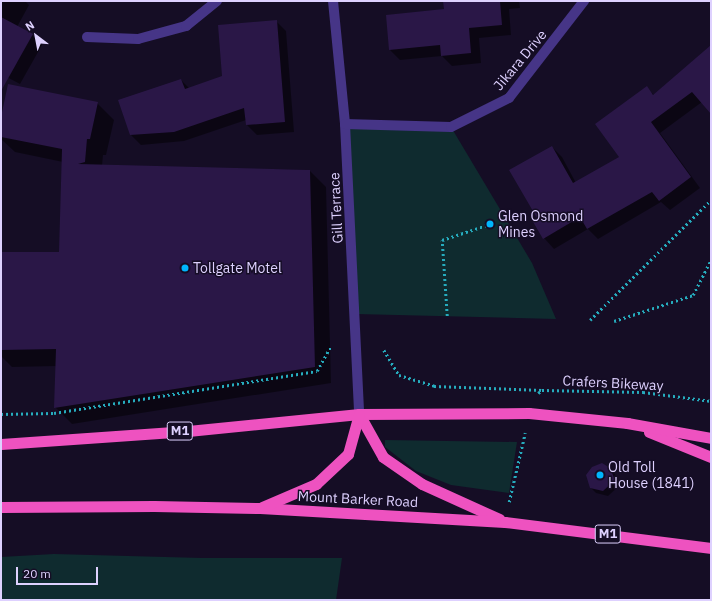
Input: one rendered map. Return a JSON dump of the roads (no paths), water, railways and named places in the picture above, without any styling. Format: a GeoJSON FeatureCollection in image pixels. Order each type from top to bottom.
{"type":"FeatureCollection","features":[{"type":"Feature","properties":{"kind":"highway","name":"M1"},"geometry":{"type":"LineString","coordinates":[[1,444],[180,432],[359,414],[529,413],[627,423],[711,438]]}},
{"type":"Feature","properties":{"kind":"highway"},"geometry":{"type":"LineString","coordinates":[[260,508],[316,484],[348,454],[359,414]]}},
{"type":"Feature","properties":{"kind":"highway"},"geometry":{"type":"LineString","coordinates":[[359,414],[383,457],[422,484],[505,522]]}},
{"type":"Feature","properties":{"kind":"highway"},"geometry":{"type":"LineString","coordinates":[[627,423],[711,457]]}},
{"type":"Feature","properties":{"kind":"highway","name":"Mount Barker Road"},"geometry":{"type":"LineString","coordinates":[[1,507],[154,506],[260,508],[505,522],[711,548]]}},
{"type":"Feature","properties":{"kind":"street"},"geometry":{"type":"LineString","coordinates":[[87,37],[138,40],[186,26],[217,1]]}},
{"type":"Feature","properties":{"kind":"street","name":"Gill Terrace"},"geometry":{"type":"LineString","coordinates":[[333,1],[345,124],[359,414]]}},
{"type":"Feature","properties":{"kind":"street","name":"Jikara Drive"},"geometry":{"type":"LineString","coordinates":[[345,124],[451,127],[509,98],[584,1]]}},
{"type":"Feature","properties":{"kind":"place","name":"Glen Osmond Mines"},"geometry":{"type":"Point","coordinates":[490,224]}},
{"type":"Feature","properties":{"kind":"place","name":"Tollgate Motel"},"geometry":{"type":"Point","coordinates":[185,268]}},
{"type":"Feature","properties":{"kind":"place","name":"Old Toll House (1841)"},"geometry":{"type":"Point","coordinates":[600,475]}}]}
